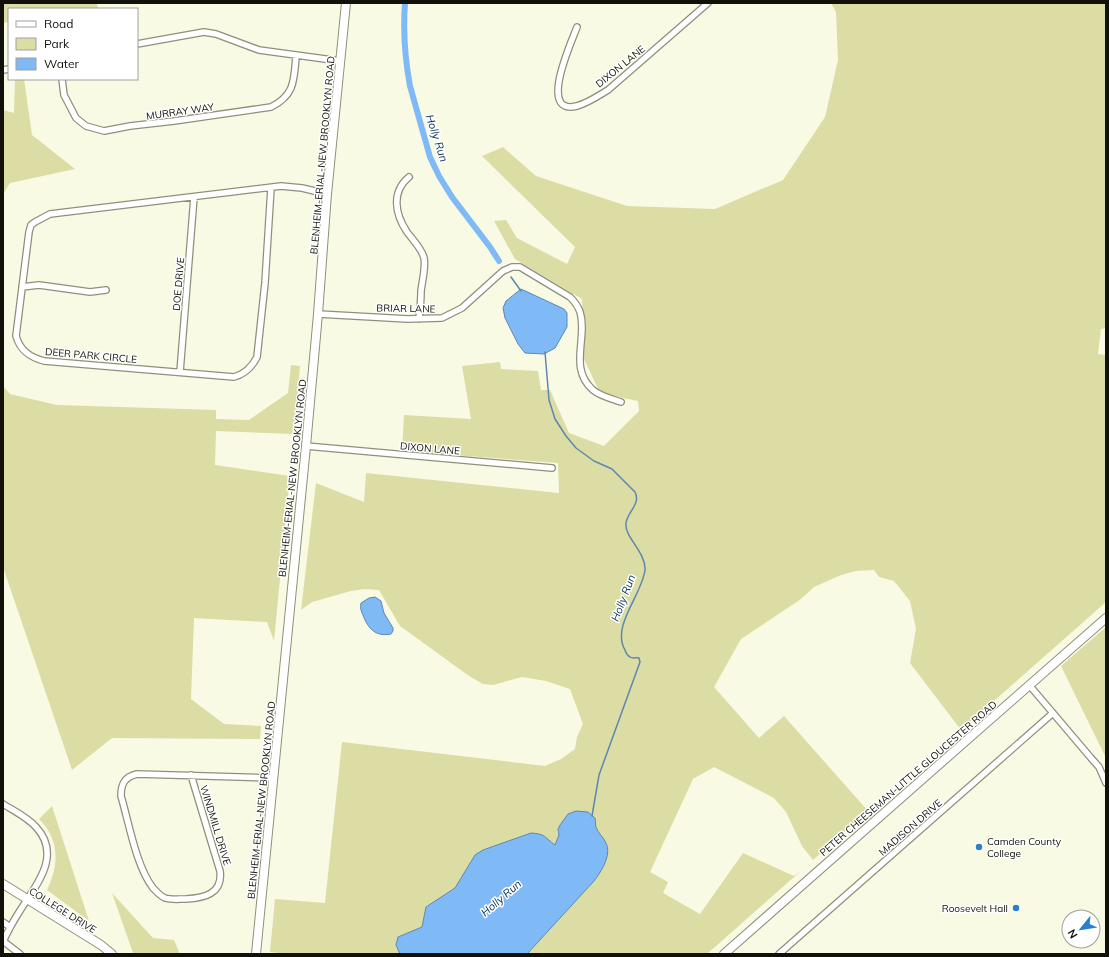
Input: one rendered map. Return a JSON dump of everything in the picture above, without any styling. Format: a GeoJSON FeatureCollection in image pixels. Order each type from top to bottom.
{"type":"FeatureCollection","features":[{"type":"Feature","properties":{"kind":"main road","name":"BLENHEIM-ERIAL-NEW BROOKLYN ROAD"},"geometry":{"type":"LineString","coordinates":[[256,954],[306,446],[346,3]]}},
{"type":"Feature","properties":{"kind":"main road","name":"PETER CHEESEMAN-LITTLE GLOUCESTER ROAD"},"geometry":{"type":"LineString","coordinates":[[724,954],[1106,618]]}},
{"type":"Feature","properties":{"kind":"main road","name":"COLLEGE DRIVE"},"geometry":{"type":"LineString","coordinates":[[3,884],[101,945],[112,954]]}},
{"type":"Feature","properties":{"kind":"street","name":"DIXON LANE"},"geometry":{"type":"LineString","coordinates":[[577,27],[560,74],[557,87],[559,100],[563,104],[572,106],[578,106],[608,90],[708,3]]}},
{"type":"Feature","properties":{"kind":"street"},"geometry":{"type":"LineString","coordinates":[[138,44],[204,32],[224,36],[259,50],[340,62]]}},
{"type":"Feature","properties":{"kind":"street","name":"MURRAY WAY"},"geometry":{"type":"LineString","coordinates":[[62,80],[64,95],[76,118],[86,126],[104,131],[130,126],[271,107],[282,101],[291,88],[295,72],[296,56]]}},
{"type":"Feature","properties":{"kind":"street"},"geometry":{"type":"LineString","coordinates":[[409,177],[400,186],[396,205],[401,221],[424,258],[424,281],[419,319]]}},
{"type":"Feature","properties":{"kind":"street","name":"DEER PARK CIRCLE"},"geometry":{"type":"LineString","coordinates":[[271,188],[265,283],[257,357],[254,363],[245,372],[234,377],[44,361],[34,358],[20,347],[16,336],[29,232],[31,225],[45,216],[50,214],[281,186],[302,188],[328,194]]}},
{"type":"Feature","properties":{"kind":"street","name":"DOE DRIVE"},"geometry":{"type":"LineString","coordinates":[[180,372],[194,197]]}},
{"type":"Feature","properties":{"kind":"street","name":"BRIAR LANE"},"geometry":{"type":"LineString","coordinates":[[318,314],[419,319],[442,318],[462,308],[500,273],[512,267],[520,267],[570,297],[576,304],[582,321],[579,357],[582,375],[592,389],[621,402]]}},
{"type":"Feature","properties":{"kind":"street"},"geometry":{"type":"LineString","coordinates":[[22,287],[39,285],[90,292],[106,290]]}},
{"type":"Feature","properties":{"kind":"street","name":"DIXON LANE"},"geometry":{"type":"LineString","coordinates":[[306,446],[552,468]]}},
{"type":"Feature","properties":{"kind":"street"},"geometry":{"type":"LineString","coordinates":[[1030,686],[1091,758],[1098,767],[1106,783]]}},
{"type":"Feature","properties":{"kind":"street","name":"MADISON DRIVE"},"geometry":{"type":"LineString","coordinates":[[779,954],[1053,713]]}},
{"type":"Feature","properties":{"kind":"street","name":"WINDMILL DRIVE"},"geometry":{"type":"LineString","coordinates":[[191,775],[220,871],[220,882],[213,892],[207,896],[175,900],[165,898],[159,894],[153,888],[142,869],[121,796],[121,788],[124,780],[137,774],[191,775],[274,778]]}},
{"type":"Feature","properties":{"kind":"street"},"geometry":{"type":"LineString","coordinates":[[3,804],[31,822],[40,832],[45,844],[47,857],[45,868],[40,880],[10,927],[3,942],[20,954]]}},
{"type":"Feature","properties":{"kind":"street"},"geometry":{"type":"LineString","coordinates":[[3,922],[10,927]]}},
{"type":"Feature","properties":{"kind":"green space"},"geometry":{"type":"Polygon","coordinates":[[[3,3],[97,3],[98,8],[8,8],[8,22],[3,23],[3,3]]]}},
{"type":"Feature","properties":{"kind":"green space"},"geometry":{"type":"Polygon","coordinates":[[[831,3],[1106,3],[1106,328],[1101,329],[1098,354],[1106,355],[1106,602],[961,730],[910,663],[916,629],[910,601],[894,581],[879,577],[874,570],[856,571],[841,575],[814,587],[801,599],[741,639],[714,687],[759,738],[784,716],[868,811],[813,860],[802,846],[786,812],[774,798],[714,767],[693,779],[650,872],[668,882],[663,893],[700,914],[743,853],[794,876],[802,870],[707,954],[527,954],[594,881],[568,814],[555,845],[475,855],[455,888],[426,907],[422,927],[398,937],[407,954],[287,954],[270,952],[275,899],[325,903],[342,742],[545,766],[561,759],[575,749],[577,737],[583,724],[570,689],[546,681],[522,677],[493,685],[483,684],[469,676],[400,626],[379,590],[364,589],[351,591],[312,602],[301,610],[316,483],[364,502],[366,473],[559,493],[558,463],[402,451],[404,415],[471,419],[462,366],[500,362],[501,369],[538,371],[541,390],[550,390],[569,433],[604,446],[639,411],[638,401],[600,393],[584,359],[582,299],[515,259],[494,221],[506,220],[517,238],[567,264],[575,247],[482,156],[503,147],[536,176],[627,206],[715,209],[783,180],[825,117],[838,60],[836,12],[831,3]]]}},
{"type":"Feature","properties":{"kind":"green space"},"geometry":{"type":"Polygon","coordinates":[[[15,80],[24,80],[32,135],[75,169],[10,183],[3,194],[3,110],[14,113],[15,80]]]}},
{"type":"Feature","properties":{"kind":"green space"},"geometry":{"type":"Polygon","coordinates":[[[291,365],[300,366],[294,434],[216,431],[215,465],[290,476],[274,641],[267,622],[194,618],[191,699],[224,724],[261,726],[260,739],[112,738],[72,770],[3,567],[3,386],[10,394],[57,405],[216,410],[216,419],[249,420],[288,393],[291,365]]]}},
{"type":"Feature","properties":{"kind":"green space"},"geometry":{"type":"Polygon","coordinates":[[[1106,627],[1106,758],[1061,666],[1106,627]]]}},
{"type":"Feature","properties":{"kind":"green space"},"geometry":{"type":"Polygon","coordinates":[[[52,806],[89,921],[47,890],[54,871],[54,844],[51,835],[39,819],[52,806]]]}},
{"type":"Feature","properties":{"kind":"green space"},"geometry":{"type":"Polygon","coordinates":[[[112,893],[153,938],[174,940],[180,954],[133,953],[112,893]]]}},
{"type":"Feature","properties":{"kind":"water"},"geometry":{"type":"Polygon","coordinates":[[[521,289],[564,309],[567,313],[567,327],[555,348],[544,354],[525,353],[518,344],[505,318],[503,308],[506,301],[521,289]]]}},
{"type":"Feature","properties":{"kind":"water"},"geometry":{"type":"Polygon","coordinates":[[[375,597],[381,601],[384,613],[393,628],[391,634],[386,635],[373,631],[365,620],[361,609],[361,603],[369,598],[375,597]]]}},
{"type":"Feature","properties":{"kind":"water"},"geometry":{"type":"Polygon","coordinates":[[[576,811],[588,812],[595,818],[597,829],[605,841],[608,853],[607,858],[600,873],[594,881],[527,954],[400,954],[396,945],[398,937],[422,927],[426,907],[455,888],[475,855],[483,850],[531,833],[544,836],[555,845],[559,835],[558,829],[560,825],[568,814],[576,811]]]}},
{"type":"Feature","properties":{"kind":"waterway","name":"Holly Run"},"geometry":{"type":"LineString","coordinates":[[405,3],[404,34],[408,76],[430,157],[439,176],[452,197],[499,261]]}},
{"type":"Feature","properties":{"kind":"waterway","name":"Holly Run"},"geometry":{"type":"LineString","coordinates":[[511,277],[521,291]]}},
{"type":"Feature","properties":{"kind":"waterway","name":"Holly Run"},"geometry":{"type":"LineString","coordinates":[[545,352],[549,400],[555,419],[576,448],[594,461],[612,469],[635,492],[636,500],[627,519],[626,528],[642,557],[645,570],[643,580],[624,621],[622,631],[622,641],[626,653],[631,658],[639,658],[640,662],[599,775],[592,816]]}},
{"type":"Feature","properties":{"kind":"place","name":"Camden County College"},"geometry":{"type":"Point","coordinates":[979,847]}},
{"type":"Feature","properties":{"kind":"place","name":"Roosevelt Hall"},"geometry":{"type":"Point","coordinates":[1016,908]}}]}
